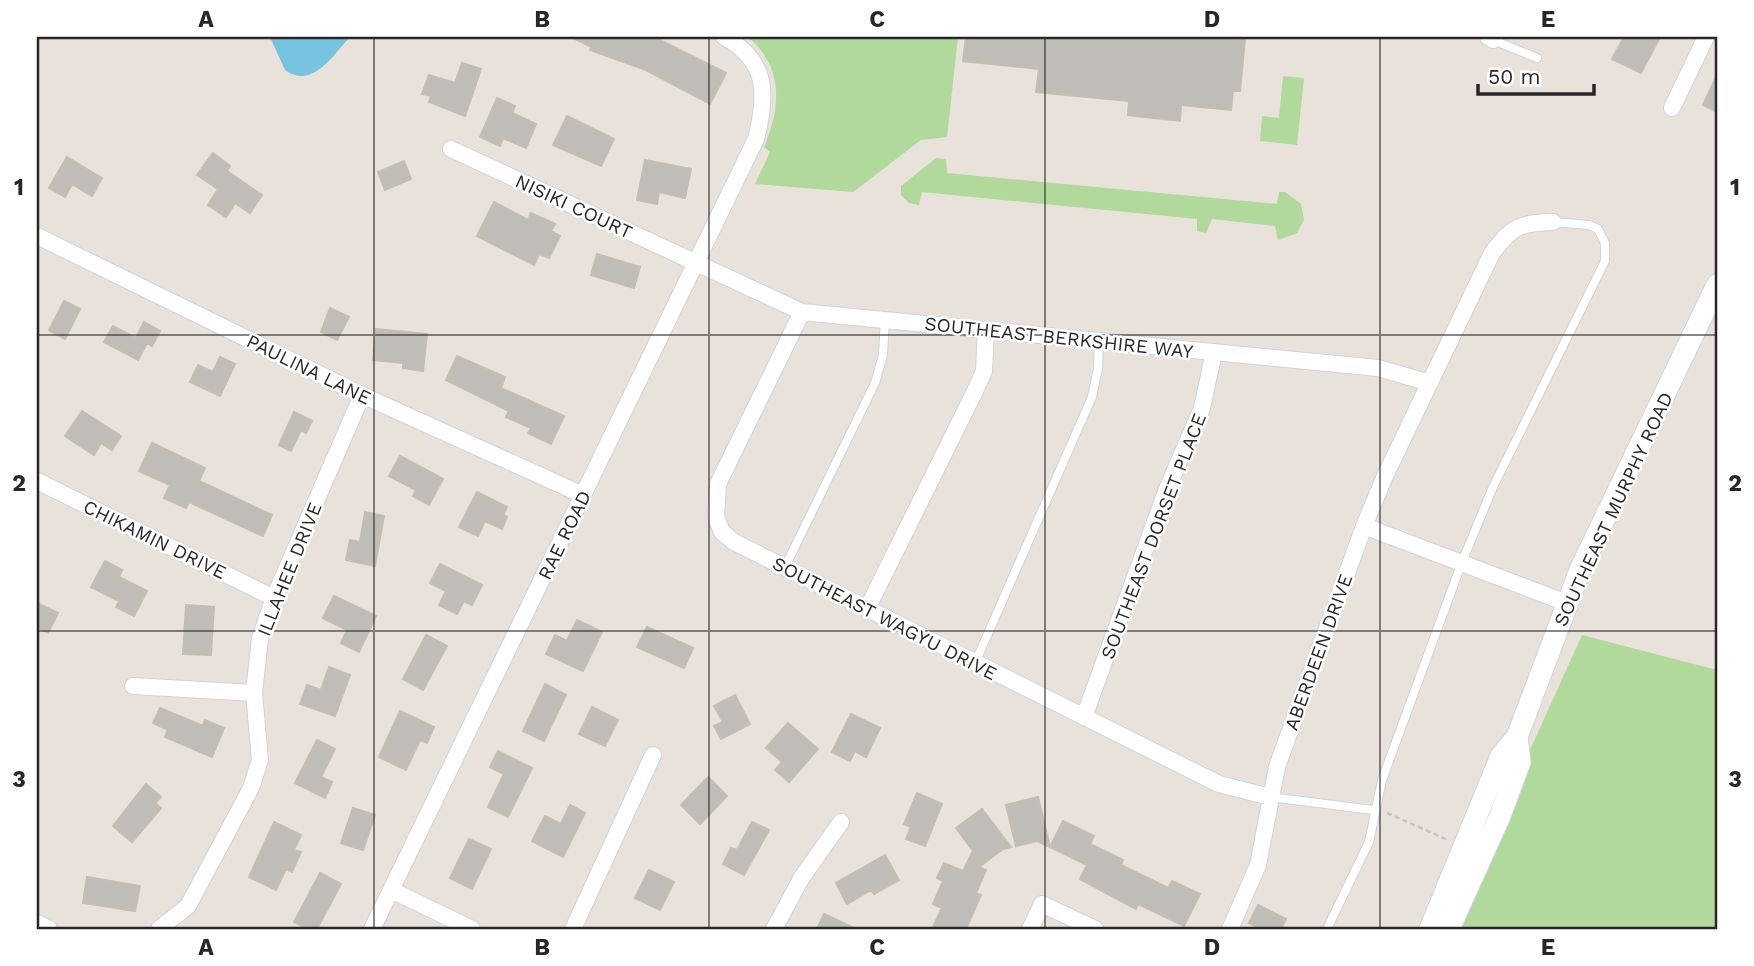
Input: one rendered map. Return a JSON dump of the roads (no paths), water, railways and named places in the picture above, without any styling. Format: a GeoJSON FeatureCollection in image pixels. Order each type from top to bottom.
{"type":"FeatureCollection","features":[{"type":"Feature","properties":{"kind":"main road","name":"SOUTHEAST MURPHY ROAD"},"geometry":{"type":"LineString","coordinates":[[1430,929],[1502,756],[1517,737],[1567,603],[1717,285]]}},
{"type":"Feature","properties":{"kind":"main road","name":"SOUTHEAST MURPHY ROAD"},"geometry":{"type":"LineString","coordinates":[[1449,929],[1500,816],[1520,762],[1517,737]]}},
{"type":"Feature","properties":{"kind":"street","name":"RAE ROAD"},"geometry":{"type":"LineString","coordinates":[[372,929],[756,139],[764,106],[763,86],[747,53],[724,37]]}},
{"type":"Feature","properties":{"kind":"street"},"geometry":{"type":"LineString","coordinates":[[1672,108],[1706,37]]}},
{"type":"Feature","properties":{"kind":"street","name":"NISIKI COURT"},"geometry":{"type":"LineString","coordinates":[[451,149],[697,263]]}},
{"type":"Feature","properties":{"kind":"street","name":"ABERDEEN DRIVE"},"geometry":{"type":"LineString","coordinates":[[1230,929],[1258,865],[1270,797],[1288,734],[1364,526],[1492,253],[1506,234],[1524,223],[1553,222]]}},
{"type":"Feature","properties":{"kind":"street","name":"PAULINA LANE"},"geometry":{"type":"LineString","coordinates":[[37,236],[362,395],[583,495]]}},
{"type":"Feature","properties":{"kind":"street","name":"SOUTHEAST BERKSHIRE WAY"},"geometry":{"type":"LineString","coordinates":[[697,263],[802,312],[1378,368],[1430,383]]}},
{"type":"Feature","properties":{"kind":"street","name":"SOUTHEAST WAGYU DRIVE"},"geometry":{"type":"LineString","coordinates":[[802,312],[718,484],[716,517],[722,532],[734,542],[1219,785],[1270,797]]}},
{"type":"Feature","properties":{"kind":"street"},"geometry":{"type":"LineString","coordinates":[[867,608],[984,371],[986,330]]}},
{"type":"Feature","properties":{"kind":"street","name":"SOUTHEAST DORSET PLACE"},"geometry":{"type":"LineString","coordinates":[[1084,717],[1167,489],[1202,408],[1214,352]]}},
{"type":"Feature","properties":{"kind":"street","name":"ILLAHEE DRIVE"},"geometry":{"type":"LineString","coordinates":[[159,929],[188,906],[251,788],[260,760],[254,694],[260,638],[274,598],[362,395]]}},
{"type":"Feature","properties":{"kind":"street","name":"CHIKAMIN DRIVE"},"geometry":{"type":"LineString","coordinates":[[37,481],[274,598]]}},
{"type":"Feature","properties":{"kind":"street"},"geometry":{"type":"LineString","coordinates":[[1364,526],[1567,603]]}},
{"type":"Feature","properties":{"kind":"street"},"geometry":{"type":"LineString","coordinates":[[133,686],[254,694]]}},
{"type":"Feature","properties":{"kind":"street"},"geometry":{"type":"LineString","coordinates":[[573,929],[653,755]]}},
{"type":"Feature","properties":{"kind":"street"},"geometry":{"type":"LineString","coordinates":[[774,929],[802,877],[841,822]]}},
{"type":"Feature","properties":{"kind":"street"},"geometry":{"type":"LineString","coordinates":[[391,890],[472,929]]}},
{"type":"Feature","properties":{"kind":"street"},"geometry":{"type":"LineString","coordinates":[[1030,929],[1042,904],[1095,929]]}},
{"type":"Feature","properties":{"kind":"street"},"geometry":{"type":"LineString","coordinates":[[37,923],[48,929]]}},
{"type":"Feature","properties":{"kind":"lane"},"geometry":{"type":"LineString","coordinates":[[1491,38],[1537,58]]}},
{"type":"Feature","properties":{"kind":"lane"},"geometry":{"type":"LineString","coordinates":[[1327,929],[1369,842],[1373,810],[1394,744],[1493,487],[1605,261],[1605,243],[1598,229],[1589,225],[1553,222]]}},
{"type":"Feature","properties":{"kind":"lane"},"geometry":{"type":"LineString","coordinates":[[785,567],[875,383],[883,355],[885,319]]}},
{"type":"Feature","properties":{"kind":"lane"},"geometry":{"type":"LineString","coordinates":[[975,663],[1092,397],[1098,368],[1099,341]]}},
{"type":"Feature","properties":{"kind":"lane"},"geometry":{"type":"LineString","coordinates":[[1270,797],[1373,810]]}},
{"type":"Feature","properties":{"kind":"water"},"geometry":{"type":"Polygon","coordinates":[[[270,37],[350,37],[321,68],[304,76],[285,70],[270,37]]]}}]}
